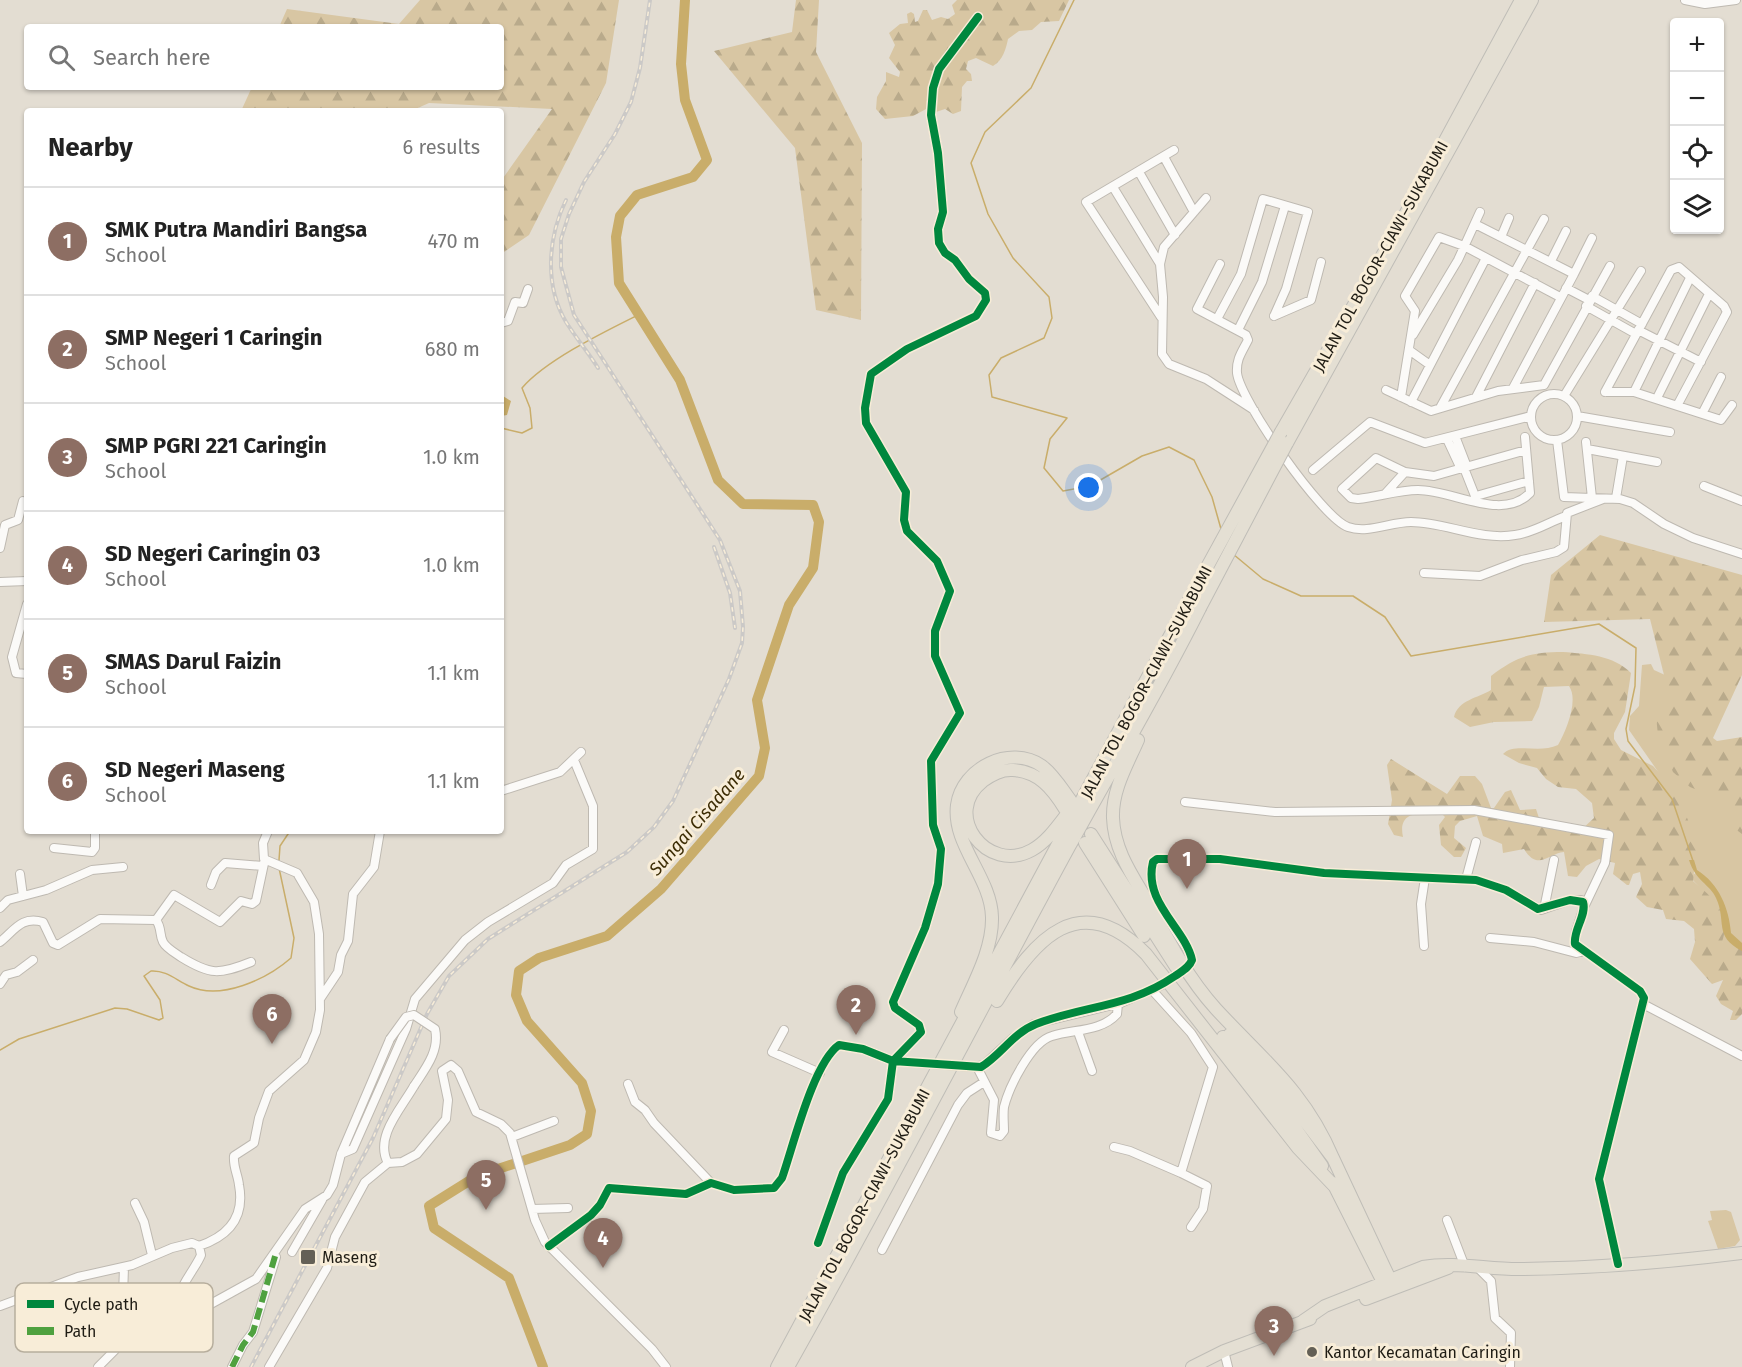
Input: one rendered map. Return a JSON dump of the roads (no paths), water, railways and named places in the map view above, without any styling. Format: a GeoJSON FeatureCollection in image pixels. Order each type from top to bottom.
{"type":"FeatureCollection","features":[{"type":"Feature","properties":{"kind":"highway","name":"JALAN TOL BOGOR–CIAWI–SUKABUMI"},"geometry":{"type":"LineString","coordinates":[[777,1367],[791,1351],[823,1292],[931,1082],[1195,589],[1281,432],[1394,235],[1521,0]]}},
{"type":"Feature","properties":{"kind":"highway","name":"JALAN TOL BOGOR–CIAWI–SUKABUMI"},"geometry":{"type":"LineString","coordinates":[[823,1292],[946,1081],[1069,847],[1164,681],[1287,443],[1532,0]]}},
{"type":"Feature","properties":{"kind":"highway"},"geometry":{"type":"LineString","coordinates":[[1164,681],[1117,789],[1113,818],[1117,844],[1190,975],[1215,1008],[1278,1070],[1300,1096],[1320,1126],[1388,1286]]}},
{"type":"Feature","properties":{"kind":"highway"},"geometry":{"type":"LineString","coordinates":[[931,1082],[975,978],[991,933],[988,893],[958,826],[957,805],[962,788],[975,772],[989,762],[1007,758],[1027,759],[1041,765],[1054,777],[1068,805],[1039,777],[1027,771],[1009,770],[987,778],[972,793],[968,802],[968,827],[975,841],[997,855],[1013,856],[1031,850],[1056,828],[1097,773]]}},
{"type":"Feature","properties":{"kind":"highway"},"geometry":{"type":"LineString","coordinates":[[1333,1158],[1290,1100],[1209,1010],[1164,951],[1088,838],[1157,955],[1281,1108],[1338,1190],[1379,1265],[1410,1272]]}},
{"type":"Feature","properties":{"kind":"highway"},"geometry":{"type":"LineString","coordinates":[[946,1081],[1017,970],[1043,939],[1059,930],[1075,925],[1107,927],[1121,932],[1146,954],[1298,1148],[1338,1190]]}},
{"type":"Feature","properties":{"kind":"highway"},"geometry":{"type":"LineString","coordinates":[[1192,1367],[1224,1351],[1388,1286],[1410,1272],[1436,1265],[1562,1269],[1742,1253]]}},
{"type":"Feature","properties":{"kind":"highway"},"geometry":{"type":"LineString","coordinates":[[1359,1293],[1379,1265]]}},
{"type":"Feature","properties":{"kind":"highway"},"geometry":{"type":"LineString","coordinates":[[1303,1321],[1325,1306],[1359,1293],[1459,1267]]}},
{"type":"Feature","properties":{"kind":"highway","name":"JALAN TOL BOGOR–CIAWI–SUKABUMI"},"geometry":{"type":"LineString","coordinates":[[788,1367],[791,1351]]}},
{"type":"Feature","properties":{"kind":"street"},"geometry":{"type":"LineString","coordinates":[[1685,0],[1704,4],[1736,0]]}},
{"type":"Feature","properties":{"kind":"street"},"geometry":{"type":"LineString","coordinates":[[818,1243],[843,1173],[888,1099],[893,1061],[921,1032],[919,1025],[895,1008],[893,1002],[925,928],[938,884],[941,849],[933,825],[931,761],[960,713],[934,656],[935,631],[949,596],[950,585],[937,561],[907,531],[904,520],[906,492],[867,426],[864,412],[871,374],[907,349],[976,316],[986,300],[985,293],[969,279],[955,260],[945,253],[939,243],[938,229],[943,212],[938,153],[931,115],[934,82],[939,69],[978,17]]}},
{"type":"Feature","properties":{"kind":"street"},"geometry":{"type":"LineString","coordinates":[[1161,317],[1086,202],[1174,150]]}},
{"type":"Feature","properties":{"kind":"street"},"geometry":{"type":"LineString","coordinates":[[1164,157],[1194,212]]}},
{"type":"Feature","properties":{"kind":"street"},"geometry":{"type":"LineString","coordinates":[[1139,172],[1175,235]]}},
{"type":"Feature","properties":{"kind":"street"},"geometry":{"type":"LineString","coordinates":[[1113,187],[1160,264]]}},
{"type":"Feature","properties":{"kind":"street"},"geometry":{"type":"LineString","coordinates":[[1206,198],[1164,247],[1160,264],[1165,360],[1206,379],[1255,410]]}},
{"type":"Feature","properties":{"kind":"street"},"geometry":{"type":"LineString","coordinates":[[1217,319],[1241,274],[1261,201],[1308,212],[1286,289],[1275,315],[1311,300],[1321,262]]}},
{"type":"Feature","properties":{"kind":"street"},"geometry":{"type":"LineString","coordinates":[[1238,330],[1262,282],[1286,206]]}},
{"type":"Feature","properties":{"kind":"street"},"geometry":{"type":"LineString","coordinates":[[1412,336],[1427,314],[1480,212]]}},
{"type":"Feature","properties":{"kind":"street"},"geometry":{"type":"LineString","coordinates":[[1501,237],[1509,218]]}},
{"type":"Feature","properties":{"kind":"street"},"geometry":{"type":"LineString","coordinates":[[1439,409],[1544,219]]}},
{"type":"Feature","properties":{"kind":"street"},"geometry":{"type":"LineString","coordinates":[[1475,224],[1574,274]]}},
{"type":"Feature","properties":{"kind":"street"},"geometry":{"type":"LineString","coordinates":[[1551,261],[1566,231]]}},
{"type":"Feature","properties":{"kind":"street"},"geometry":{"type":"LineString","coordinates":[[1427,314],[1414,309],[1404,296],[1435,241],[1443,237],[1560,297]]}},
{"type":"Feature","properties":{"kind":"street"},"geometry":{"type":"LineString","coordinates":[[1513,388],[1592,238]]}},
{"type":"Feature","properties":{"kind":"street"},"geometry":{"type":"LineString","coordinates":[[1411,402],[1486,258]]}},
{"type":"Feature","properties":{"kind":"street"},"geometry":{"type":"LineString","coordinates":[[1220,264],[1197,309],[1246,335],[1248,340],[1237,359],[1237,376],[1255,410],[1311,493],[1332,517],[1352,528],[1365,529],[1403,522],[1431,522],[1507,536],[1525,533],[1566,516],[1570,511],[1612,498]]}},
{"type":"Feature","properties":{"kind":"street"},"geometry":{"type":"LineString","coordinates":[[1386,390],[1427,411],[1513,388],[1541,386],[1545,383],[1610,266]]}},
{"type":"Feature","properties":{"kind":"street"},"geometry":{"type":"LineString","coordinates":[[1678,404],[1727,312],[1724,306],[1679,267],[1672,267],[1605,392],[1634,392],[1723,420],[1732,405]]}},
{"type":"Feature","properties":{"kind":"street"},"geometry":{"type":"LineString","coordinates":[[1564,396],[1641,271]]}},
{"type":"Feature","properties":{"kind":"street"},"geometry":{"type":"LineString","coordinates":[[1634,392],[1658,339],[1690,278]]}},
{"type":"Feature","properties":{"kind":"street"},"geometry":{"type":"LineString","coordinates":[[1476,397],[1535,283]]}},
{"type":"Feature","properties":{"kind":"street"},"geometry":{"type":"LineString","coordinates":[[1566,288],[1589,301],[1612,320],[1639,329],[1701,362]]}},
{"type":"Feature","properties":{"kind":"street"},"geometry":{"type":"LineString","coordinates":[[504,322],[508,321],[515,302],[523,303],[528,289]]}},
{"type":"Feature","properties":{"kind":"street"},"geometry":{"type":"LineString","coordinates":[[1657,398],[1709,294]]}},
{"type":"Feature","properties":{"kind":"street"},"geometry":{"type":"LineString","coordinates":[[1589,301],[1618,311],[1639,329]]}},
{"type":"Feature","properties":{"kind":"street"},"geometry":{"type":"LineString","coordinates":[[1401,397],[1412,336],[1414,309]]}},
{"type":"Feature","properties":{"kind":"street"},"geometry":{"type":"LineString","coordinates":[[1408,350],[1430,364]]}},
{"type":"Feature","properties":{"kind":"street"},"geometry":{"type":"LineString","coordinates":[[1703,412],[1721,377]]}},
{"type":"Feature","properties":{"kind":"street"},"geometry":{"type":"LineString","coordinates":[[1546,395],[1564,396],[1575,407],[1577,416],[1572,432],[1557,440],[1549,439],[1536,431],[1531,416],[1533,407],[1546,395]]}},
{"type":"Feature","properties":{"kind":"street"},"geometry":{"type":"LineString","coordinates":[[1313,470],[1370,422],[1425,443],[1531,416]]}},
{"type":"Feature","properties":{"kind":"street"},"geometry":{"type":"LineString","coordinates":[[1577,416],[1670,432]]}},
{"type":"Feature","properties":{"kind":"street"},"geometry":{"type":"LineString","coordinates":[[1451,437],[1477,499]]}},
{"type":"Feature","properties":{"kind":"street"},"geometry":{"type":"LineString","coordinates":[[1525,437],[1530,493],[1521,502],[1510,506],[1437,491],[1418,490],[1358,499],[1351,498],[1342,489],[1376,458],[1405,472],[1434,476],[1526,450]]}},
{"type":"Feature","properties":{"kind":"street"},"geometry":{"type":"LineString","coordinates":[[1557,440],[1564,497],[1612,498],[1633,503],[1664,524],[1693,538],[1742,554]]}},
{"type":"Feature","properties":{"kind":"street"},"geometry":{"type":"LineString","coordinates":[[1592,498],[1586,446],[1657,462]]}},
{"type":"Feature","properties":{"kind":"street"},"geometry":{"type":"LineString","coordinates":[[1612,498],[1623,456]]}},
{"type":"Feature","properties":{"kind":"street"},"geometry":{"type":"LineString","coordinates":[[1385,494],[1405,472]]}},
{"type":"Feature","properties":{"kind":"street"},"geometry":{"type":"LineString","coordinates":[[1477,499],[1529,482]]}},
{"type":"Feature","properties":{"kind":"street"},"geometry":{"type":"LineString","coordinates":[[1704,486],[1742,501]]}},
{"type":"Feature","properties":{"kind":"street"},"geometry":{"type":"LineString","coordinates":[[0,548],[4,528],[8,523],[18,520],[23,501]]}},
{"type":"Feature","properties":{"kind":"street"},"geometry":{"type":"LineString","coordinates":[[1424,573],[1480,576],[1522,560],[1556,552],[1564,547],[1566,516]]}},
{"type":"Feature","properties":{"kind":"street"},"geometry":{"type":"LineString","coordinates":[[0,582],[24,581]]}},
{"type":"Feature","properties":{"kind":"street"},"geometry":{"type":"LineString","coordinates":[[24,615],[12,661],[16,673],[24,674]]}},
{"type":"Feature","properties":{"kind":"street"},"geometry":{"type":"LineString","coordinates":[[504,790],[560,772],[580,752]]}},
{"type":"Feature","properties":{"kind":"street"},"geometry":{"type":"LineString","coordinates":[[341,1154],[353,1149],[405,1029],[415,999],[465,940],[488,922],[553,883],[566,865],[593,849],[593,806],[574,760]]}},
{"type":"Feature","properties":{"kind":"street"},"geometry":{"type":"LineString","coordinates":[[1185,802],[1275,812],[1474,810],[1605,834],[1610,837],[1605,863],[1585,905],[1574,941],[1584,951],[1640,991],[1643,1004],[1599,1179],[1618,1264]]}},
{"type":"Feature","properties":{"kind":"street"},"geometry":{"type":"LineString","coordinates":[[54,848],[92,852],[95,848],[95,834]]}},
{"type":"Feature","properties":{"kind":"street"},"geometry":{"type":"LineString","coordinates":[[156,920],[174,895],[220,922],[241,901],[252,903],[256,901],[264,863],[262,847],[267,834]]}},
{"type":"Feature","properties":{"kind":"street"},"geometry":{"type":"LineString","coordinates":[[320,999],[338,972],[341,955],[348,941],[352,894],[374,867],[380,834]]}},
{"type":"Feature","properties":{"kind":"street"},"geometry":{"type":"LineString","coordinates":[[1466,879],[1476,842]]}},
{"type":"Feature","properties":{"kind":"street"},"geometry":{"type":"LineString","coordinates":[[1188,967],[1191,963],[1191,955],[1156,895],[1151,873],[1156,859],[1220,859],[1324,873],[1466,879],[1496,886],[1536,909],[1544,909],[1573,899],[1581,900],[1585,905]]}},
{"type":"Feature","properties":{"kind":"street"},"geometry":{"type":"LineString","coordinates":[[1544,909],[1554,860]]}},
{"type":"Feature","properties":{"kind":"street"},"geometry":{"type":"LineString","coordinates":[[62,1283],[124,1267],[152,1255],[189,1244],[199,1246],[224,1234],[237,1221],[241,1199],[234,1156],[254,1143],[259,1118],[271,1088],[297,1068],[306,1057],[317,1028],[320,999],[316,909],[302,878],[279,864],[225,863],[216,872],[211,885]]}},
{"type":"Feature","properties":{"kind":"street"},"geometry":{"type":"LineString","coordinates":[[0,908],[8,900],[56,886],[92,870],[123,867]]}},
{"type":"Feature","properties":{"kind":"street"},"geometry":{"type":"LineString","coordinates":[[20,874],[22,896]]}},
{"type":"Feature","properties":{"kind":"street"},"geometry":{"type":"LineString","coordinates":[[1424,946],[1421,904],[1425,878]]}},
{"type":"Feature","properties":{"kind":"street"},"geometry":{"type":"LineString","coordinates":[[0,942],[16,925],[27,921],[43,922],[52,941],[58,945],[100,919],[156,920]]}},
{"type":"Feature","properties":{"kind":"street"},"geometry":{"type":"LineString","coordinates":[[156,920],[162,928],[162,942],[205,970],[223,972],[251,962]]}},
{"type":"Feature","properties":{"kind":"street"},"geometry":{"type":"LineString","coordinates":[[1490,938],[1534,942],[1576,953],[1584,951]]}},
{"type":"Feature","properties":{"kind":"street"},"geometry":{"type":"LineString","coordinates":[[0,984],[6,975],[17,972],[33,960]]}},
{"type":"Feature","properties":{"kind":"street"},"geometry":{"type":"LineString","coordinates":[[628,1084],[635,1102],[711,1183],[738,1190],[776,1187],[782,1178],[820,1073],[832,1052],[840,1045],[874,1052],[893,1061],[975,1067],[984,1065],[1013,1038],[1034,1024],[1118,1004],[1162,985]]}},
{"type":"Feature","properties":{"kind":"street"},"geometry":{"type":"LineString","coordinates":[[1152,990],[1191,1033],[1213,1067],[1181,1173]]}},
{"type":"Feature","properties":{"kind":"street"},"geometry":{"type":"LineString","coordinates":[[975,1067],[994,1105],[991,1133],[1000,1136],[1005,1131],[1005,1106],[1019,1072],[1028,1059],[1048,1038],[1078,1032],[1116,1017],[1118,1004]]}},
{"type":"Feature","properties":{"kind":"street"},"geometry":{"type":"LineString","coordinates":[[1643,1004],[1742,1056]]}},
{"type":"Feature","properties":{"kind":"street"},"geometry":{"type":"LineString","coordinates":[[292,1252],[333,1185],[341,1154],[390,1039],[406,1017],[414,1015],[435,1029],[438,1040],[434,1052],[383,1141],[384,1156],[388,1163]]}},
{"type":"Feature","properties":{"kind":"street"},"geometry":{"type":"LineString","coordinates":[[784,1030],[772,1052],[820,1073]]}},
{"type":"Feature","properties":{"kind":"street"},"geometry":{"type":"LineString","coordinates":[[1078,1032],[1092,1071]]}},
{"type":"Feature","properties":{"kind":"street"},"geometry":{"type":"LineString","coordinates":[[268,1367],[327,1268],[332,1244],[365,1182],[388,1163],[413,1157],[442,1125],[448,1108],[442,1074],[449,1065],[455,1066],[458,1071],[473,1108],[482,1116],[507,1128],[541,1236],[652,1348],[666,1367]]}},
{"type":"Feature","properties":{"kind":"street"},"geometry":{"type":"LineString","coordinates":[[882,1250],[962,1098],[984,1082]]}},
{"type":"Feature","properties":{"kind":"street"},"geometry":{"type":"LineString","coordinates":[[512,1139],[554,1121]]}},
{"type":"Feature","properties":{"kind":"street"},"geometry":{"type":"LineString","coordinates":[[1114,1147],[1130,1151],[1208,1186],[1203,1209],[1191,1227]]}},
{"type":"Feature","properties":{"kind":"street"},"geometry":{"type":"LineString","coordinates":[[549,1246],[593,1212],[609,1188],[686,1194],[711,1183]]}},
{"type":"Feature","properties":{"kind":"street"},"geometry":{"type":"LineString","coordinates":[[213,1302],[256,1279],[305,1209],[322,1200]]}},
{"type":"Feature","properties":{"kind":"street"},"geometry":{"type":"LineString","coordinates":[[135,1203],[144,1222],[152,1255]]}},
{"type":"Feature","properties":{"kind":"street"},"geometry":{"type":"LineString","coordinates":[[532,1209],[568,1208]]}},
{"type":"Feature","properties":{"kind":"street"},"geometry":{"type":"LineString","coordinates":[[1447,1220],[1459,1267]]}},
{"type":"Feature","properties":{"kind":"street"},"geometry":{"type":"LineString","coordinates":[[184,1283],[200,1259],[199,1246]]}},
{"type":"Feature","properties":{"kind":"street"},"geometry":{"type":"LineString","coordinates":[[232,1367],[253,1332],[276,1253]]}},
{"type":"Feature","properties":{"kind":"street"},"geometry":{"type":"LineString","coordinates":[[123,1283],[124,1267]]}},
{"type":"Feature","properties":{"kind":"street"},"geometry":{"type":"LineString","coordinates":[[1479,1268],[1491,1281],[1495,1318],[1512,1334],[1510,1367]]}},
{"type":"Feature","properties":{"kind":"street"},"geometry":{"type":"LineString","coordinates":[[0,1306],[15,1300]]}},
{"type":"Feature","properties":{"kind":"street"},"geometry":{"type":"LineString","coordinates":[[1224,1351],[1228,1367]]}},
{"type":"Feature","properties":{"kind":"street"},"geometry":{"type":"LineString","coordinates":[[98,1367],[109,1359],[114,1352]]}},
{"type":"Feature","properties":{"kind":"waterway","name":"Sungai Cisadane"},"geometry":{"type":"LineString","coordinates":[[543,1367],[509,1278],[434,1228],[429,1206],[477,1176],[570,1145],[587,1134],[591,1111],[582,1083],[527,1021],[516,995],[519,971],[539,958],[607,936],[661,889],[759,776],[765,748],[757,700],[789,605],[813,568],[819,522],[813,505],[743,504],[718,480],[680,380],[619,283],[616,237],[620,216],[637,195],[693,177],[707,160],[685,100],[681,64],[685,0]]}},
{"type":"Feature","properties":{"kind":"waterway"},"geometry":{"type":"LineString","coordinates":[[1074,0],[1031,88],[985,132],[971,163],[988,214],[1013,258],[1049,297],[1052,318],[1044,338],[1001,358],[989,375],[992,397],[1067,418],[1050,439],[1044,468],[1063,491],[1090,486],[1142,456],[1169,447],[1194,460],[1212,497],[1221,529]]}},
{"type":"Feature","properties":{"kind":"waterway"},"geometry":{"type":"LineString","coordinates":[[504,429],[522,433],[532,428],[530,408],[522,388],[532,378],[560,357],[638,315]]}},
{"type":"Feature","properties":{"kind":"waterway"},"geometry":{"type":"LineString","coordinates":[[1233,554],[1263,579],[1301,596],[1353,596],[1385,617],[1411,656],[1599,624],[1636,648],[1635,686],[1626,729],[1628,741],[1672,799],[1693,861]]}},
{"type":"Feature","properties":{"kind":"waterway"},"geometry":{"type":"LineString","coordinates":[[279,860],[280,846],[288,834]]}},
{"type":"Feature","properties":{"kind":"waterway"},"geometry":{"type":"LineString","coordinates":[[0,1050],[19,1039],[115,1008],[127,1009],[159,1020],[163,1018],[160,1000],[144,976],[151,971],[166,974],[189,986],[215,991],[243,986],[281,966],[291,958],[294,938],[279,868]]}},
{"type":"Feature","properties":{"kind":"tunnel"},"geometry":{"type":"LineString","coordinates":[[1165,983],[1188,967]]}},
{"type":"Feature","properties":{"kind":"railway"},"geometry":{"type":"LineString","coordinates":[[251,1367],[373,1138],[427,1014],[449,976],[488,939],[627,852],[654,827],[673,801],[729,679],[742,643],[740,591],[720,540],[574,315],[561,267],[561,239],[569,214],[584,182],[615,134],[631,102],[640,68],[650,0]]}},
{"type":"Feature","properties":{"kind":"railway"},"geometry":{"type":"LineString","coordinates":[[566,200],[555,229],[552,245],[554,293],[566,322],[598,368]]}},
{"type":"Feature","properties":{"kind":"railway"},"geometry":{"type":"LineString","coordinates":[[714,547],[730,593],[735,628]]}},
{"type":"Feature","properties":{"kind":"place","name":"SMK Putra Mandiri Bangsa"},"geometry":{"type":"Point","coordinates":[1187,889]}},
{"type":"Feature","properties":{"kind":"place","name":"SMP Negeri 1 Caringin"},"geometry":{"type":"Point","coordinates":[856,1035]}},
{"type":"Feature","properties":{"kind":"place","name":"SD Negeri Maseng"},"geometry":{"type":"Point","coordinates":[272,1044]}},
{"type":"Feature","properties":{"kind":"place","name":"SMAS Darul Faizin"},"geometry":{"type":"Point","coordinates":[486,1210]}},
{"type":"Feature","properties":{"kind":"place","name":"Maseng"},"geometry":{"type":"Point","coordinates":[308,1257]}},
{"type":"Feature","properties":{"kind":"place","name":"SD Negeri Caringin 03"},"geometry":{"type":"Point","coordinates":[603,1268]}},
{"type":"Feature","properties":{"kind":"place","name":"Kantor Kecamatan Caringin"},"geometry":{"type":"Point","coordinates":[1312,1352]}},
{"type":"Feature","properties":{"kind":"place","name":"SMP PGRI 221 Caringin"},"geometry":{"type":"Point","coordinates":[1274,1356]}}]}
